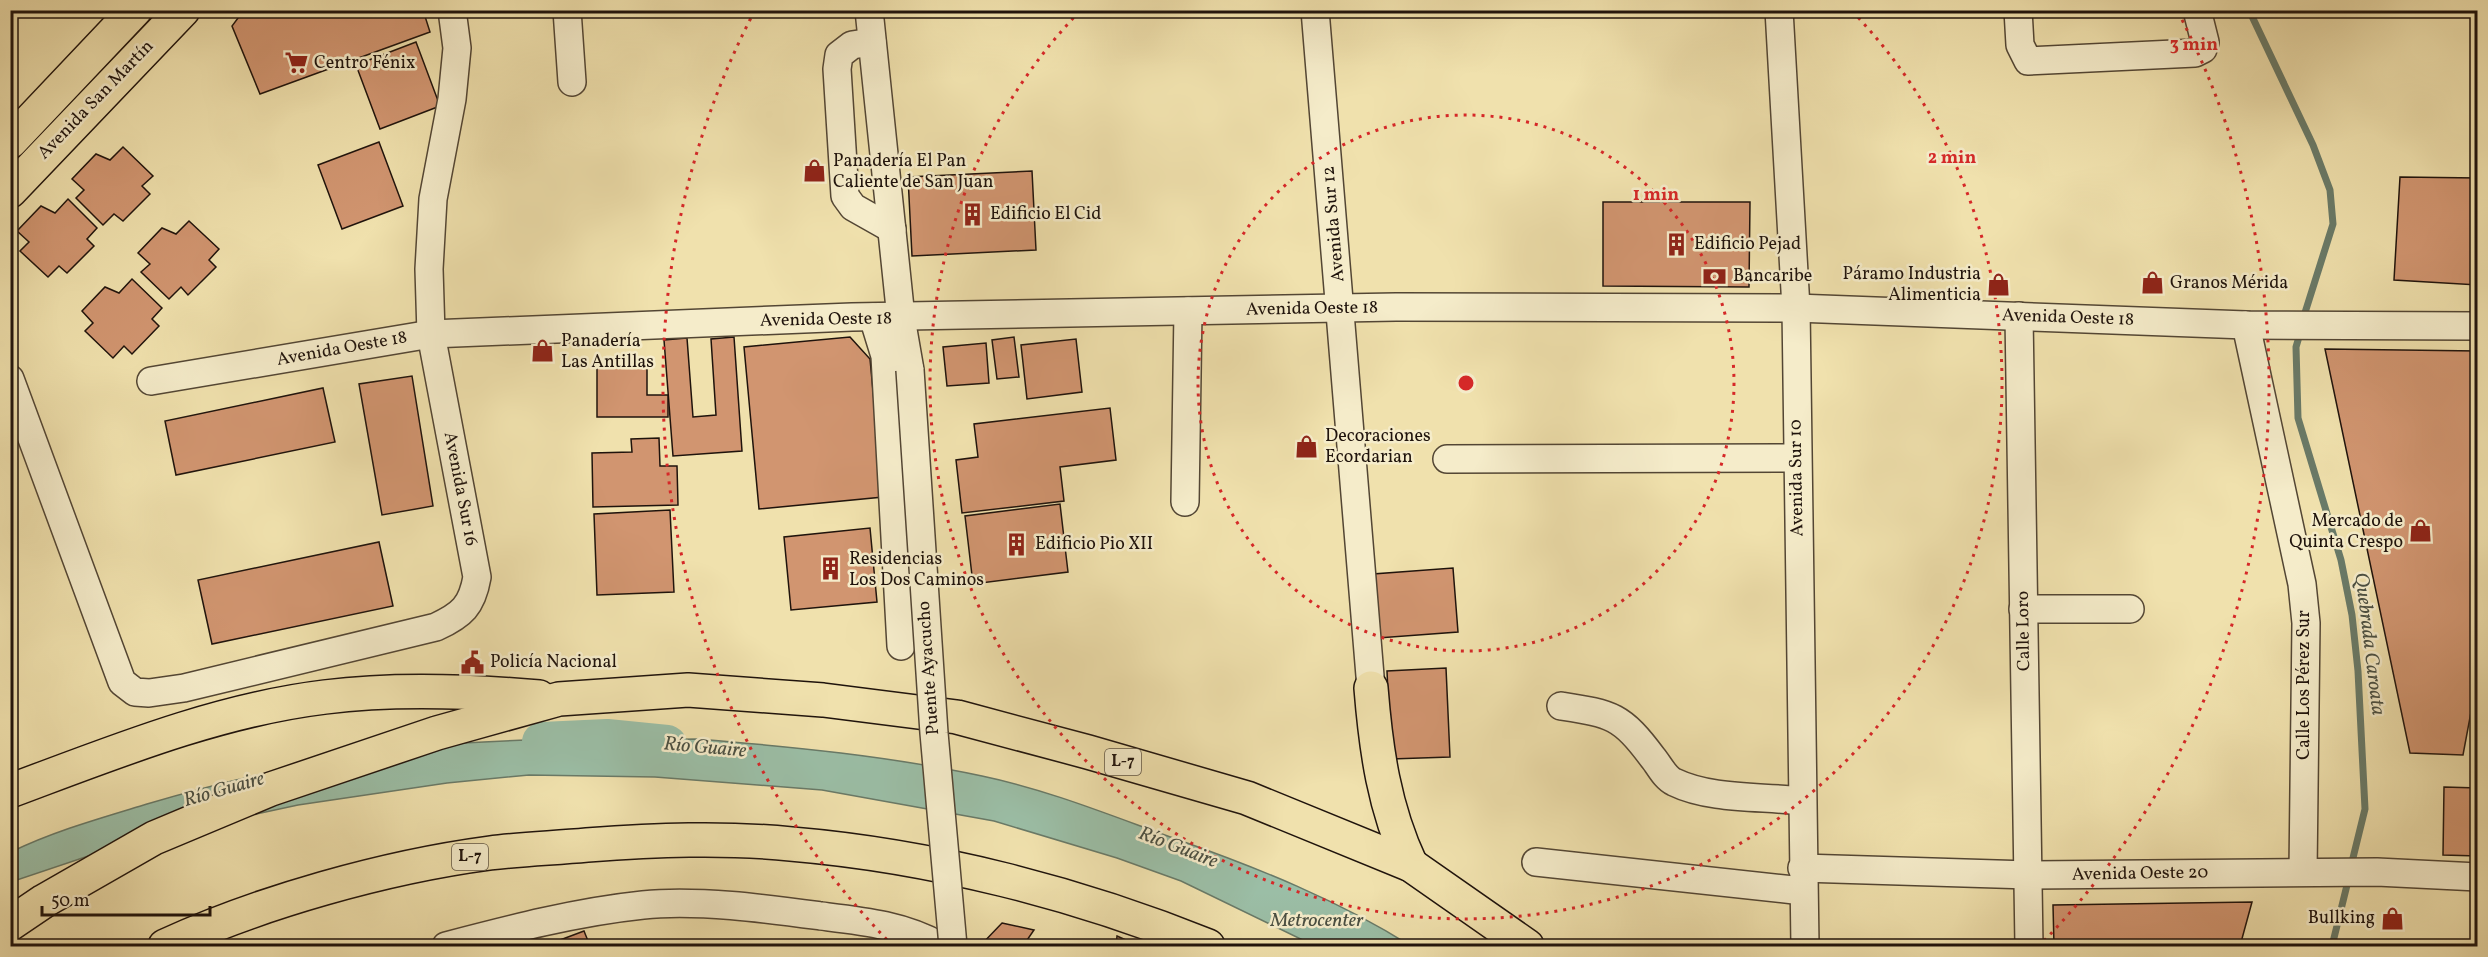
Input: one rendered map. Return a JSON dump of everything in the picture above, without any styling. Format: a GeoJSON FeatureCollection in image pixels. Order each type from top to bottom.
{"type":"FeatureCollection","features":[{"type":"Feature","properties":{"kind":"main road","name":"Avenida San Martín"},"geometry":{"type":"LineString","coordinates":[[10,142],[135,10]]}},
{"type":"Feature","properties":{"kind":"main road","name":"Avenida San Martín"},"geometry":{"type":"LineString","coordinates":[[10,191],[183,10]]}},
{"type":"Feature","properties":{"kind":"main road"},"geometry":{"type":"LineString","coordinates":[[1371,688],[1375,737],[1383,783],[1396,834],[1411,865]]}},
{"type":"Feature","properties":{"kind":"main road","name":"L-7"},"geometry":{"type":"LineString","coordinates":[[10,924],[44,901],[154,838],[271,789],[437,733],[559,699],[688,690],[754,693],[957,717],[1247,798],[1411,865],[1527,946]]}},
{"type":"Feature","properties":{"kind":"main road"},"geometry":{"type":"LineString","coordinates":[[10,791],[112,753],[243,713],[323,697],[364,693],[481,692],[559,699]]}},
{"type":"Feature","properties":{"kind":"main road","name":"L-7"},"geometry":{"type":"LineString","coordinates":[[165,946],[294,900],[406,869],[490,853],[674,840],[789,843],[905,860],[1081,901],[1163,928],[1208,946]]}},
{"type":"Feature","properties":{"kind":"street","name":"Avenida Sur 16"},"geometry":{"type":"LineString","coordinates":[[10,380],[122,682],[135,692],[184,688],[436,627],[453,619],[465,609],[474,596],[477,577],[430,334],[429,269],[434,200],[452,99],[458,48],[452,10]]}},
{"type":"Feature","properties":{"kind":"street"},"geometry":{"type":"LineString","coordinates":[[567,10],[572,82]]}},
{"type":"Feature","properties":{"kind":"street","name":"Puente Ayacucho"},"geometry":{"type":"LineString","coordinates":[[869,10],[901,318],[910,370],[933,722],[953,946]]}},
{"type":"Feature","properties":{"kind":"street","name":"Avenida Sur 12"},"geometry":{"type":"LineString","coordinates":[[1315,10],[1371,688]]}},
{"type":"Feature","properties":{"kind":"street","name":"Avenida Sur 10"},"geometry":{"type":"LineString","coordinates":[[1779,10],[1796,308],[1802,880],[1805,946]]}},
{"type":"Feature","properties":{"kind":"street"},"geometry":{"type":"LineString","coordinates":[[2018,10],[2020,45],[2028,61],[2195,53],[2203,49],[2205,42],[2197,10]]}},
{"type":"Feature","properties":{"kind":"street"},"geometry":{"type":"LineString","coordinates":[[873,42],[852,45],[839,55],[837,69],[843,186],[845,196],[853,207],[892,229]]}},
{"type":"Feature","properties":{"kind":"street","name":"Avenida Oeste 18"},"geometry":{"type":"LineString","coordinates":[[151,381],[430,334],[873,316],[901,318],[1341,308],[1796,308],[2246,325],[2478,326]]}},
{"type":"Feature","properties":{"kind":"street"},"geometry":{"type":"LineString","coordinates":[[1185,502],[1188,311]]}},
{"type":"Feature","properties":{"kind":"street"},"geometry":{"type":"LineString","coordinates":[[873,316],[885,356],[901,646]]}},
{"type":"Feature","properties":{"kind":"street","name":"Calle Loro"},"geometry":{"type":"LineString","coordinates":[[2019,316],[2029,946]]}},
{"type":"Feature","properties":{"kind":"street","name":"Calle Los Pérez Sur"},"geometry":{"type":"LineString","coordinates":[[2246,325],[2302,584],[2307,623],[2303,872]]}},
{"type":"Feature","properties":{"kind":"street"},"geometry":{"type":"LineString","coordinates":[[1447,459],[1797,458]]}},
{"type":"Feature","properties":{"kind":"street"},"geometry":{"type":"LineString","coordinates":[[2023,609],[2130,609]]}},
{"type":"Feature","properties":{"kind":"street"},"geometry":{"type":"LineString","coordinates":[[1561,706],[1601,712],[1619,720],[1632,731],[1671,781],[1694,790],[1801,801]]}},
{"type":"Feature","properties":{"kind":"street","name":"Avenida Oeste 20"},"geometry":{"type":"LineString","coordinates":[[1536,862],[1802,880],[2303,872],[2377,872],[2478,877]]}},
{"type":"Feature","properties":{"kind":"street"},"geometry":{"type":"LineString","coordinates":[[446,946],[538,921],[645,905],[704,906],[799,913],[880,923],[930,944]]}},
{"type":"Feature","properties":{"kind":"water","name":"Metrocenter"},"geometry":{"type":"Polygon","coordinates":[[[564,739],[698,739],[876,758],[947,769],[1032,789],[1267,873],[1355,914],[1411,946],[1315,946],[1181,881],[1117,858],[994,821],[822,790],[655,777],[529,775],[447,783],[298,805],[139,839],[11,882],[11,852],[44,838],[147,804],[288,768],[359,755],[464,743],[564,739]]]}},
{"type":"Feature","properties":{"kind":"building","name":"Centro Fénix"},"geometry":{"type":"Polygon","coordinates":[[[244,10],[423,10],[430,32],[260,94],[232,26],[244,10]]]}},
{"type":"Feature","properties":{"kind":"building"},"geometry":{"type":"Polygon","coordinates":[[[416,42],[440,106],[380,129],[356,65],[416,42]]]}},
{"type":"Feature","properties":{"kind":"building"},"geometry":{"type":"Polygon","coordinates":[[[379,142],[403,206],[342,229],[318,165],[379,142]]]}},
{"type":"Feature","properties":{"kind":"building"},"geometry":{"type":"Polygon","coordinates":[[[123,147],[153,176],[142,186],[150,194],[123,221],[114,214],[103,225],[76,198],[84,190],[72,179],[96,154],[110,160],[123,147]]]}},
{"type":"Feature","properties":{"kind":"building","name":"Edificio El Cid"},"geometry":{"type":"Polygon","coordinates":[[[1032,171],[1036,250],[912,256],[908,177],[1032,171]]]}},
{"type":"Feature","properties":{"kind":"building"},"geometry":{"type":"Polygon","coordinates":[[[2400,177],[2478,178],[2478,285],[2394,280],[2400,177]]]}},
{"type":"Feature","properties":{"kind":"building"},"geometry":{"type":"Polygon","coordinates":[[[68,199],[97,228],[87,239],[94,246],[67,273],[59,266],[48,277],[20,251],[29,242],[17,231],[41,206],[55,213],[68,199]]]}},
{"type":"Feature","properties":{"kind":"building","name":"Edificio Pejad"},"geometry":{"type":"Polygon","coordinates":[[[1603,202],[1750,202],[1749,287],[1603,286],[1603,202]]]}},
{"type":"Feature","properties":{"kind":"building"},"geometry":{"type":"Polygon","coordinates":[[[189,221],[219,249],[209,260],[216,267],[188,295],[181,287],[169,299],[141,272],[150,264],[138,253],[162,228],[176,234],[189,221]]]}},
{"type":"Feature","properties":{"kind":"building"},"geometry":{"type":"Polygon","coordinates":[[[132,279],[162,308],[152,319],[159,326],[132,354],[124,346],[113,358],[85,331],[93,323],[82,311],[105,287],[119,293],[132,279]]]}},
{"type":"Feature","properties":{"kind":"building"},"geometry":{"type":"Polygon","coordinates":[[[734,337],[742,451],[673,456],[664,340],[687,338],[693,417],[716,415],[711,339],[734,337]]]}},
{"type":"Feature","properties":{"kind":"building"},"geometry":{"type":"Polygon","coordinates":[[[850,337],[870,359],[883,497],[759,509],[744,347],[850,337]]]}},
{"type":"Feature","properties":{"kind":"building"},"geometry":{"type":"Polygon","coordinates":[[[1014,337],[1019,377],[997,379],[992,340],[1014,337]]]}},
{"type":"Feature","properties":{"kind":"building"},"geometry":{"type":"Polygon","coordinates":[[[1076,339],[1082,392],[1027,399],[1021,345],[1076,339]]]}},
{"type":"Feature","properties":{"kind":"building"},"geometry":{"type":"Polygon","coordinates":[[[986,343],[989,383],[947,386],[943,347],[986,343]]]}},
{"type":"Feature","properties":{"kind":"building","name":"Mercado de Quinta Crespo"},"geometry":{"type":"Polygon","coordinates":[[[2325,349],[2478,351],[2478,712],[2471,712],[2463,755],[2410,753],[2325,349]]]}},
{"type":"Feature","properties":{"kind":"building"},"geometry":{"type":"Polygon","coordinates":[[[597,368],[647,368],[647,395],[668,395],[668,417],[597,417],[597,368]]]}},
{"type":"Feature","properties":{"kind":"building"},"geometry":{"type":"Polygon","coordinates":[[[412,376],[433,506],[382,515],[359,384],[412,376]]]}},
{"type":"Feature","properties":{"kind":"building"},"geometry":{"type":"Polygon","coordinates":[[[323,388],[335,442],[176,475],[165,421],[323,388]]]}},
{"type":"Feature","properties":{"kind":"building"},"geometry":{"type":"Polygon","coordinates":[[[1110,408],[1116,460],[1060,467],[1064,501],[962,513],[956,460],[978,457],[974,424],[1110,408]]]}},
{"type":"Feature","properties":{"kind":"building"},"geometry":{"type":"Polygon","coordinates":[[[659,438],[660,466],[677,466],[678,505],[593,507],[592,453],[632,452],[631,439],[659,438]]]}},
{"type":"Feature","properties":{"kind":"building","name":"Edificio Pio XII"},"geometry":{"type":"Polygon","coordinates":[[[1060,504],[1068,572],[973,584],[965,516],[1060,504]]]}},
{"type":"Feature","properties":{"kind":"building"},"geometry":{"type":"Polygon","coordinates":[[[670,510],[674,592],[597,595],[594,514],[670,510]]]}},
{"type":"Feature","properties":{"kind":"building","name":"Residencias Los Dos Caminos"},"geometry":{"type":"Polygon","coordinates":[[[870,528],[877,602],[791,610],[784,537],[870,528]]]}},
{"type":"Feature","properties":{"kind":"building"},"geometry":{"type":"Polygon","coordinates":[[[379,542],[393,606],[212,644],[198,580],[379,542]]]}},
{"type":"Feature","properties":{"kind":"building"},"geometry":{"type":"Polygon","coordinates":[[[1453,568],[1458,632],[1378,638],[1373,574],[1453,568]]]}},
{"type":"Feature","properties":{"kind":"building"},"geometry":{"type":"Polygon","coordinates":[[[1446,668],[1450,757],[1391,759],[1387,671],[1446,668]]]}},
{"type":"Feature","properties":{"kind":"building"},"geometry":{"type":"Polygon","coordinates":[[[2444,787],[2478,788],[2478,856],[2443,855],[2444,787]]]}},
{"type":"Feature","properties":{"kind":"building"},"geometry":{"type":"Polygon","coordinates":[[[2252,902],[2240,946],[2054,946],[2053,905],[2252,902]]]}},
{"type":"Feature","properties":{"kind":"building"},"geometry":{"type":"Polygon","coordinates":[[[1002,923],[1034,930],[1023,946],[980,946],[1002,923]]]}},
{"type":"Feature","properties":{"kind":"building"},"geometry":{"type":"Polygon","coordinates":[[[584,931],[590,946],[544,946],[584,931]]]}},
{"type":"Feature","properties":{"kind":"building"},"geometry":{"type":"Polygon","coordinates":[[[1117,936],[1139,946],[1116,946],[1117,936]]]}},
{"type":"Feature","properties":{"kind":"waterway","name":"Quebrada Caroata"},"geometry":{"type":"LineString","coordinates":[[2249,10],[2313,145],[2330,190],[2333,224],[2303,319]]}},
{"type":"Feature","properties":{"kind":"waterway","name":"Quebrada Caroata"},"geometry":{"type":"LineString","coordinates":[[2301,330],[2296,347],[2298,418],[2341,560],[2352,615],[2358,671],[2365,809],[2351,866]]}},
{"type":"Feature","properties":{"kind":"waterway","name":"Río Guaire"},"geometry":{"type":"LineString","coordinates":[[542,742],[607,739],[667,745]]}},
{"type":"Feature","properties":{"kind":"waterway","name":"Quebrada Caroata"},"geometry":{"type":"LineString","coordinates":[[2332,946],[2349,877]]}},
{"type":"Feature","properties":{"kind":"place","name":"Centro Fénix"},"geometry":{"type":"Point","coordinates":[296,63]}},
{"type":"Feature","properties":{"kind":"place","name":"Panadería El Pan Caliente de San Juan"},"geometry":{"type":"Point","coordinates":[815,171]}},
{"type":"Feature","properties":{"kind":"place","name":"Edificio El Cid"},"geometry":{"type":"Point","coordinates":[972,214]}},
{"type":"Feature","properties":{"kind":"place","name":"Edificio Pejad"},"geometry":{"type":"Point","coordinates":[1676,244]}},
{"type":"Feature","properties":{"kind":"place","name":"Bancaribe"},"geometry":{"type":"Point","coordinates":[1715,276]}},
{"type":"Feature","properties":{"kind":"place","name":"Granos Mérida"},"geometry":{"type":"Point","coordinates":[2152,283]}},
{"type":"Feature","properties":{"kind":"place","name":"Páramo Industria Alimenticia"},"geometry":{"type":"Point","coordinates":[1999,284]}},
{"type":"Feature","properties":{"kind":"place","name":"Panadería Las Antillas"},"geometry":{"type":"Point","coordinates":[543,351]}},
{"type":"Feature","properties":{"kind":"place","name":"Decoraciones Ecordarian"},"geometry":{"type":"Point","coordinates":[1307,446]}},
{"type":"Feature","properties":{"kind":"place","name":"Mercado de Quinta Crespo"},"geometry":{"type":"Point","coordinates":[2421,531]}},
{"type":"Feature","properties":{"kind":"place","name":"Edificio Pio XII"},"geometry":{"type":"Point","coordinates":[1017,544]}},
{"type":"Feature","properties":{"kind":"place","name":"Residencias Los Dos Caminos"},"geometry":{"type":"Point","coordinates":[831,569]}},
{"type":"Feature","properties":{"kind":"place","name":"Policía Nacional"},"geometry":{"type":"Point","coordinates":[472,662]}},
{"type":"Feature","properties":{"kind":"place","name":"Bullking"},"geometry":{"type":"Point","coordinates":[2393,918]}}]}
